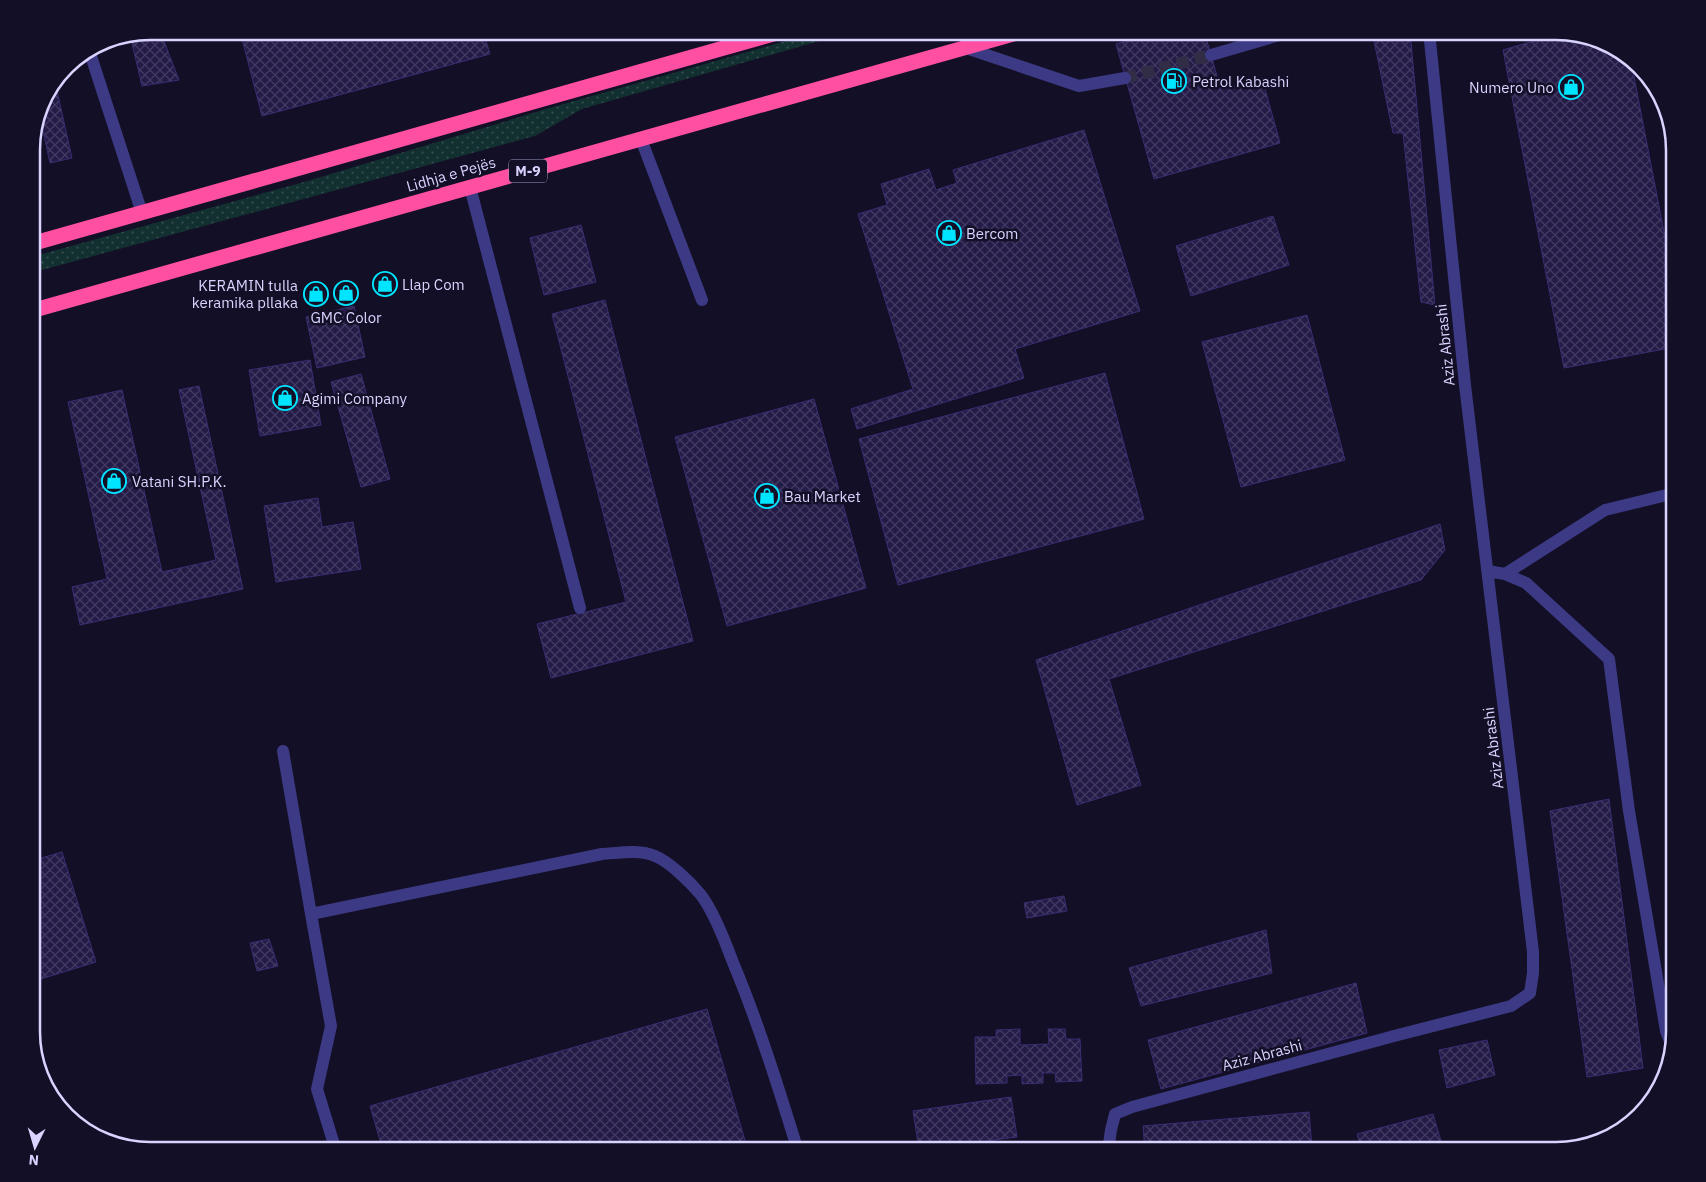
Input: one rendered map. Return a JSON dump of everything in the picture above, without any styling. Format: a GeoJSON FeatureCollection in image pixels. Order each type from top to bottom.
{"type":"FeatureCollection","features":[{"type":"Feature","properties":{"kind":"highway"},"geometry":{"type":"LineString","coordinates":[[40,242],[752,40]]}},
{"type":"Feature","properties":{"kind":"highway","name":"Lidhja e Pejës"},"geometry":{"type":"LineString","coordinates":[[40,309],[993,40]]}},
{"type":"Feature","properties":{"kind":"street"},"geometry":{"type":"LineString","coordinates":[[1211,55],[1262,40]]}},
{"type":"Feature","properties":{"kind":"street","name":"Aziz Abrashi"},"geometry":{"type":"LineString","coordinates":[[1109,1142],[1116,1114],[1132,1107],[1511,1006],[1530,993],[1533,973],[1533,952],[1465,385],[1430,40]]}},
{"type":"Feature","properties":{"kind":"street"},"geometry":{"type":"LineString","coordinates":[[966,48],[1079,86],[1125,78]]}},
{"type":"Feature","properties":{"kind":"street"},"geometry":{"type":"LineString","coordinates":[[91,57],[142,213]]}},
{"type":"Feature","properties":{"kind":"street"},"geometry":{"type":"LineString","coordinates":[[641,139],[702,300]]}},
{"type":"Feature","properties":{"kind":"street"},"geometry":{"type":"LineString","coordinates":[[470,187],[580,608]]}},
{"type":"Feature","properties":{"kind":"street"},"geometry":{"type":"LineString","coordinates":[[1504,574],[1605,510],[1666,495]]}},
{"type":"Feature","properties":{"kind":"street"},"geometry":{"type":"LineString","coordinates":[[1488,571],[1504,574],[1526,583],[1609,659],[1631,820],[1666,1031]]}},
{"type":"Feature","properties":{"kind":"street"},"geometry":{"type":"LineString","coordinates":[[283,751],[331,1026],[317,1089],[333,1142]]}},
{"type":"Feature","properties":{"kind":"street"},"geometry":{"type":"LineString","coordinates":[[311,914],[602,854],[630,852],[655,856],[679,872],[702,896],[721,932],[741,981],[778,1086],[795,1142]]}},
{"type":"Feature","properties":{"kind":"green space"},"geometry":{"type":"Polygon","coordinates":[[[789,40],[823,40],[582,109],[535,136],[40,271],[40,255],[311,180],[546,109],[789,40]]]}},
{"type":"Feature","properties":{"kind":"building"},"geometry":{"type":"Polygon","coordinates":[[[163,40],[179,80],[142,86],[132,42],[163,40]]]}},
{"type":"Feature","properties":{"kind":"building"},"geometry":{"type":"Polygon","coordinates":[[[242,40],[486,40],[490,54],[262,116],[242,40]]]}},
{"type":"Feature","properties":{"kind":"building"},"geometry":{"type":"Polygon","coordinates":[[[1130,40],[1207,40],[1221,90],[1262,78],[1280,143],[1154,179],[1116,44],[1130,40]]]}},
{"type":"Feature","properties":{"kind":"building"},"geometry":{"type":"Polygon","coordinates":[[[1374,40],[1411,40],[1435,305],[1421,302],[1403,133],[1393,133],[1374,40]]]}},
{"type":"Feature","properties":{"kind":"building"},"geometry":{"type":"Polygon","coordinates":[[[1537,40],[1577,42],[1605,51],[1633,72],[1666,242],[1666,349],[1564,368],[1503,50],[1537,40]]]}},
{"type":"Feature","properties":{"kind":"building"},"geometry":{"type":"Polygon","coordinates":[[[57,92],[72,158],[50,163],[43,129],[48,108],[57,92]]]}},
{"type":"Feature","properties":{"kind":"building"},"geometry":{"type":"Polygon","coordinates":[[[1084,130],[1140,311],[1015,349],[1024,378],[857,429],[851,409],[913,389],[858,214],[887,205],[881,184],[929,169],[936,190],[957,183],[953,170],[1084,130]]]}},
{"type":"Feature","properties":{"kind":"building"},"geometry":{"type":"Polygon","coordinates":[[[1273,216],[1289,265],[1191,296],[1176,246],[1273,216]]]}},
{"type":"Feature","properties":{"kind":"building"},"geometry":{"type":"Polygon","coordinates":[[[581,225],[596,282],[544,295],[530,238],[581,225]]]}},
{"type":"Feature","properties":{"kind":"building"},"geometry":{"type":"Polygon","coordinates":[[[605,300],[693,641],[551,678],[537,624],[626,602],[552,314],[605,300]]]}},
{"type":"Feature","properties":{"kind":"building"},"geometry":{"type":"Polygon","coordinates":[[[354,306],[365,357],[317,368],[306,317],[354,306]]]}},
{"type":"Feature","properties":{"kind":"building"},"geometry":{"type":"Polygon","coordinates":[[[1307,315],[1345,460],[1241,487],[1202,342],[1307,315]]]}},
{"type":"Feature","properties":{"kind":"building","name":"Agimi Company"},"geometry":{"type":"Polygon","coordinates":[[[310,360],[321,425],[260,436],[249,370],[310,360]]]}},
{"type":"Feature","properties":{"kind":"building"},"geometry":{"type":"Polygon","coordinates":[[[1105,373],[1144,519],[898,585],[859,439],[1105,373]]]}},
{"type":"Feature","properties":{"kind":"building"},"geometry":{"type":"Polygon","coordinates":[[[361,374],[390,479],[361,487],[331,382],[361,374]]]}},
{"type":"Feature","properties":{"kind":"building","name":"Vatani SH.P.K."},"geometry":{"type":"Polygon","coordinates":[[[199,386],[243,589],[80,625],[72,587],[107,579],[68,402],[122,390],[162,572],[216,560],[179,390],[199,386]]]}},
{"type":"Feature","properties":{"kind":"building"},"geometry":{"type":"Polygon","coordinates":[[[814,399],[866,588],[727,626],[675,437],[814,399]]]}},
{"type":"Feature","properties":{"kind":"building"},"geometry":{"type":"Polygon","coordinates":[[[318,498],[322,527],[353,522],[361,569],[276,582],[264,506],[318,498]]]}},
{"type":"Feature","properties":{"kind":"building"},"geometry":{"type":"Polygon","coordinates":[[[1440,524],[1445,550],[1421,580],[1109,679],[1141,785],[1077,805],[1036,660],[1440,524]]]}},
{"type":"Feature","properties":{"kind":"building"},"geometry":{"type":"Polygon","coordinates":[[[1609,799],[1643,1068],[1587,1077],[1550,811],[1609,799]]]}},
{"type":"Feature","properties":{"kind":"building"},"geometry":{"type":"Polygon","coordinates":[[[62,852],[96,962],[40,979],[40,858],[62,852]]]}},
{"type":"Feature","properties":{"kind":"building"},"geometry":{"type":"Polygon","coordinates":[[[1064,896],[1067,911],[1027,918],[1024,903],[1064,896]]]}},
{"type":"Feature","properties":{"kind":"building"},"geometry":{"type":"Polygon","coordinates":[[[1266,930],[1272,973],[1141,1006],[1129,968],[1266,930]]]}},
{"type":"Feature","properties":{"kind":"building"},"geometry":{"type":"Polygon","coordinates":[[[269,939],[278,966],[257,971],[250,943],[269,939]]]}},
{"type":"Feature","properties":{"kind":"building"},"geometry":{"type":"Polygon","coordinates":[[[1356,983],[1367,1033],[1161,1089],[1148,1040],[1356,983]]]}},
{"type":"Feature","properties":{"kind":"building"},"geometry":{"type":"Polygon","coordinates":[[[707,1009],[745,1142],[380,1142],[370,1106],[707,1009]]]}},
{"type":"Feature","properties":{"kind":"building"},"geometry":{"type":"Polygon","coordinates":[[[1020,1029],[1020,1045],[1049,1044],[1048,1029],[1065,1029],[1066,1039],[1080,1039],[1082,1081],[1056,1082],[1055,1073],[1043,1073],[1043,1083],[1022,1084],[1022,1075],[1007,1076],[1007,1083],[976,1084],[975,1037],[996,1037],[996,1030],[1020,1029]]]}},
{"type":"Feature","properties":{"kind":"building"},"geometry":{"type":"Polygon","coordinates":[[[1487,1040],[1495,1075],[1447,1088],[1439,1050],[1487,1040]]]}},
{"type":"Feature","properties":{"kind":"building"},"geometry":{"type":"Polygon","coordinates":[[[1011,1097],[1017,1137],[979,1142],[918,1142],[913,1111],[1011,1097]]]}},
{"type":"Feature","properties":{"kind":"building"},"geometry":{"type":"Polygon","coordinates":[[[1309,1112],[1312,1142],[1144,1142],[1143,1126],[1309,1112]]]}},
{"type":"Feature","properties":{"kind":"building"},"geometry":{"type":"Polygon","coordinates":[[[1433,1114],[1441,1142],[1359,1142],[1357,1134],[1433,1114]]]}},
{"type":"Feature","properties":{"kind":"tunnel"},"geometry":{"type":"LineString","coordinates":[[1125,78],[1211,55]]}},
{"type":"Feature","properties":{"kind":"place","name":"Petrol Kabashi"},"geometry":{"type":"Point","coordinates":[1174,81]}},
{"type":"Feature","properties":{"kind":"place","name":"Numero Uno"},"geometry":{"type":"Point","coordinates":[1571,87]}},
{"type":"Feature","properties":{"kind":"place","name":"Bercom"},"geometry":{"type":"Point","coordinates":[949,233]}},
{"type":"Feature","properties":{"kind":"place","name":"Llap Com"},"geometry":{"type":"Point","coordinates":[385,284]}},
{"type":"Feature","properties":{"kind":"place","name":"GMC Color"},"geometry":{"type":"Point","coordinates":[346,293]}},
{"type":"Feature","properties":{"kind":"place","name":"KERAMIN tulla keramika pllaka"},"geometry":{"type":"Point","coordinates":[316,294]}},
{"type":"Feature","properties":{"kind":"place","name":"Agimi Company"},"geometry":{"type":"Point","coordinates":[285,398]}},
{"type":"Feature","properties":{"kind":"place","name":"Vatani SH.P.K."},"geometry":{"type":"Point","coordinates":[114,481]}},
{"type":"Feature","properties":{"kind":"place","name":"Bau Market"},"geometry":{"type":"Point","coordinates":[767,496]}}]}
